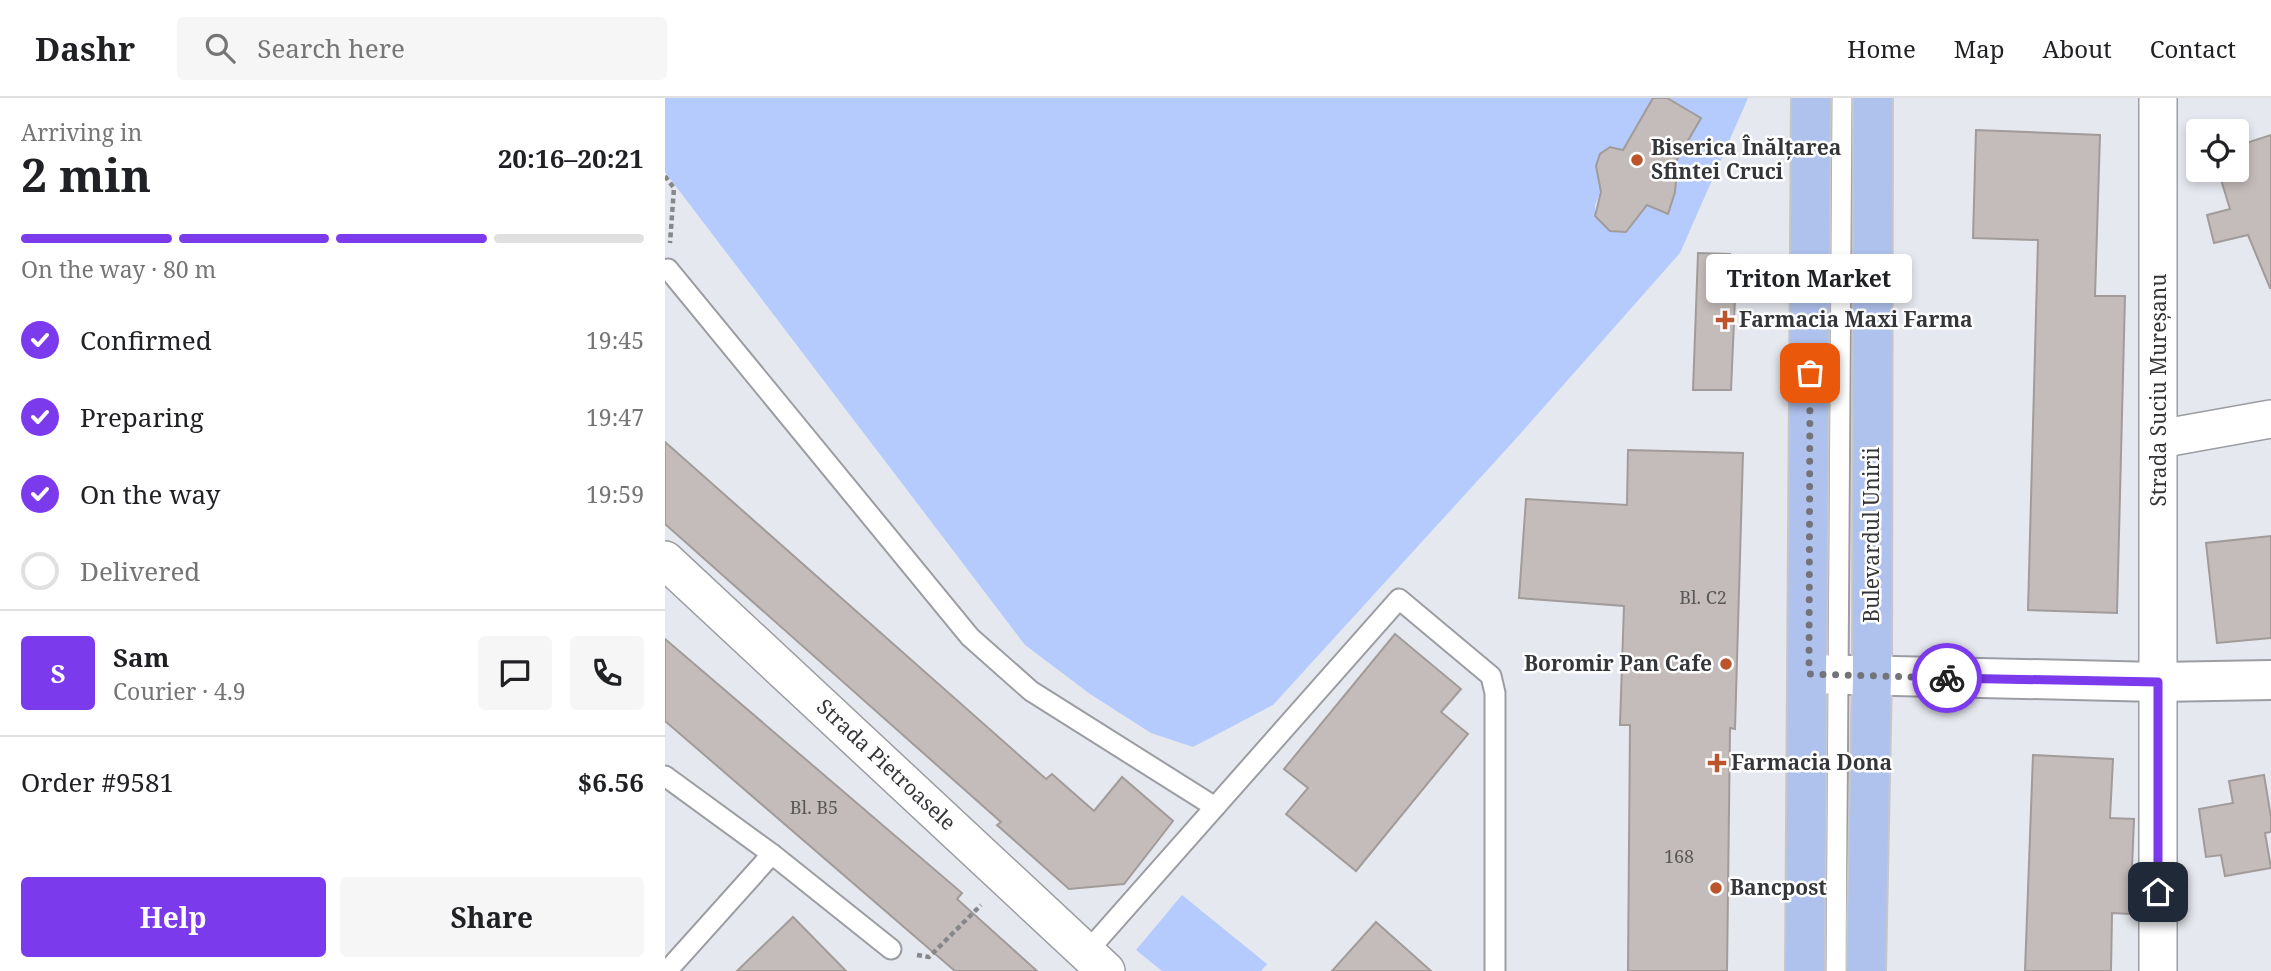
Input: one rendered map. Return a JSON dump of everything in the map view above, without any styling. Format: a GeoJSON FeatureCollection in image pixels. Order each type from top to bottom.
{"type":"FeatureCollection","features":[{"type":"Feature","properties":{"kind":"main road","name":"Bulevardul Unirii"},"geometry":{"type":"LineString","coordinates":[[1811,98],[1840,675],[1866,971]]}},
{"type":"Feature","properties":{"kind":"main road","name":"Bulevardul Unirii"},"geometry":{"type":"LineString","coordinates":[[1805,971],[1840,675],[1873,98]]}},
{"type":"Feature","properties":{"kind":"street","name":"Strada Suciu Mureșanu"},"geometry":{"type":"LineString","coordinates":[[2158,98],[2158,971]]}},
{"type":"Feature","properties":{"kind":"street"},"geometry":{"type":"LineString","coordinates":[[2159,439],[2271,419]]}},
{"type":"Feature","properties":{"kind":"street","name":"Strada Pietroasele"},"geometry":{"type":"LineString","coordinates":[[665,560],[1096,962]]}},
{"type":"Feature","properties":{"kind":"street"},"geometry":{"type":"LineString","coordinates":[[1840,675],[2158,682],[2271,680]]}},
{"type":"Feature","properties":{"kind":"lane"},"geometry":{"type":"LineString","coordinates":[[1836,971],[1842,98]]}},
{"type":"Feature","properties":{"kind":"lane"},"geometry":{"type":"LineString","coordinates":[[668,269],[970,637],[1031,691],[1215,807]]}},
{"type":"Feature","properties":{"kind":"lane"},"geometry":{"type":"LineString","coordinates":[[1096,962],[1215,807],[1399,599],[1491,676],[1495,693],[1495,971]]}},
{"type":"Feature","properties":{"kind":"lane"},"geometry":{"type":"LineString","coordinates":[[665,776],[772,854],[891,949]]}},
{"type":"Feature","properties":{"kind":"lane"},"geometry":{"type":"LineString","coordinates":[[667,971],[772,854]]}},
{"type":"Feature","properties":{"kind":"path"},"geometry":{"type":"LineString","coordinates":[[665,176],[674,188],[668,269]]}},
{"type":"Feature","properties":{"kind":"path"},"geometry":{"type":"LineString","coordinates":[[891,949],[929,957],[1007,879]]}},
{"type":"Feature","properties":{"kind":"shaded area"},"geometry":{"type":"Polygon","coordinates":[[[665,98],[1653,98],[1623,150],[1610,148],[1601,156],[1597,165],[1597,175],[1604,185],[1595,205],[1595,216],[1610,231],[1626,232],[1647,205],[1671,204],[1676,181],[1670,172],[1701,118],[1667,98],[1748,98],[1680,253],[1512,443],[1273,705],[1193,747],[1151,733],[1090,694],[1025,645],[665,172],[665,98]]]}},
{"type":"Feature","properties":{"kind":"shaded area"},"geometry":{"type":"Polygon","coordinates":[[[1182,895],[1267,964],[1261,971],[1162,971],[1136,950],[1182,895]]]}},
{"type":"Feature","properties":{"kind":"building","name":"Biserica Înălțarea Sfintei Cruci"},"geometry":{"type":"Polygon","coordinates":[[[1653,98],[1667,98],[1701,118],[1670,172],[1676,181],[1668,214],[1647,205],[1626,232],[1610,231],[1595,216],[1601,192],[1596,166],[1600,154],[1610,147],[1623,150],[1653,98]]]}},
{"type":"Feature","properties":{"kind":"building"},"geometry":{"type":"Polygon","coordinates":[[[1976,130],[2100,135],[2095,296],[2125,296],[2117,613],[2028,610],[2038,240],[1973,238],[1976,130]]]}},
{"type":"Feature","properties":{"kind":"building"},"geometry":{"type":"Polygon","coordinates":[[[2271,135],[2271,288],[2248,235],[2214,243],[2207,215],[2230,209],[2222,182],[2249,182],[2249,142],[2271,135]]]}},
{"type":"Feature","properties":{"kind":"building"},"geometry":{"type":"Polygon","coordinates":[[[1698,253],[1730,254],[1729,275],[1736,275],[1731,390],[1693,390],[1698,253]]]}},
{"type":"Feature","properties":{"kind":"building"},"geometry":{"type":"Polygon","coordinates":[[[665,442],[1046,779],[1052,774],[1094,811],[1122,777],[1173,821],[1124,884],[1069,889],[997,825],[1001,822],[665,524],[665,442]]]}},
{"type":"Feature","properties":{"kind":"building"},"geometry":{"type":"Polygon","coordinates":[[[1628,450],[1743,453],[1735,729],[1730,728],[1727,971],[1628,971],[1630,725],[1620,725],[1624,606],[1519,598],[1526,499],[1627,505],[1628,450]]]}},
{"type":"Feature","properties":{"kind":"building"},"geometry":{"type":"Polygon","coordinates":[[[2271,536],[2271,638],[2217,643],[2206,543],[2271,536]]]}},
{"type":"Feature","properties":{"kind":"building"},"geometry":{"type":"Polygon","coordinates":[[[1395,634],[1461,689],[1441,712],[1468,734],[1356,871],[1286,814],[1308,788],[1284,769],[1395,634]]]}},
{"type":"Feature","properties":{"kind":"building"},"geometry":{"type":"Polygon","coordinates":[[[665,639],[962,893],[957,899],[1037,971],[955,971],[665,721],[665,639]]]}},
{"type":"Feature","properties":{"kind":"building"},"geometry":{"type":"Polygon","coordinates":[[[2033,755],[2113,759],[2110,818],[2134,819],[2130,914],[2112,913],[2111,971],[2025,971],[2033,755]]]}},
{"type":"Feature","properties":{"kind":"building"},"geometry":{"type":"Polygon","coordinates":[[[2264,775],[2271,817],[2271,832],[2265,833],[2271,868],[2225,876],[2221,855],[2206,857],[2199,809],[2233,803],[2229,781],[2264,775]]]}},
{"type":"Feature","properties":{"kind":"building"},"geometry":{"type":"Polygon","coordinates":[[[793,917],[846,971],[737,971],[793,917]]]}},
{"type":"Feature","properties":{"kind":"building"},"geometry":{"type":"Polygon","coordinates":[[[1376,922],[1431,971],[1332,971],[1376,922]]]}},
{"type":"Feature","properties":{"kind":"way so far"},"geometry":{"type":"LineString","coordinates":[[1810,373],[1809,674],[1947,678]]}},
{"type":"Feature","properties":{"kind":"place","name":"Biserica Înălțarea Sfintei Cruci"},"geometry":{"type":"Point","coordinates":[1637,160]}},
{"type":"Feature","properties":{"kind":"place","name":"Farmacia Maxi Farma"},"geometry":{"type":"Point","coordinates":[1725,320]}},
{"type":"Feature","properties":{"kind":"place","name":"Triton Market"},"geometry":{"type":"Point","coordinates":[1810,373]}},
{"type":"Feature","properties":{"kind":"place","name":"Boromir Pan Cafe"},"geometry":{"type":"Point","coordinates":[1726,664]}},
{"type":"Feature","properties":{"kind":"place","name":"Farmacia Dona"},"geometry":{"type":"Point","coordinates":[1717,763]}},
{"type":"Feature","properties":{"kind":"place","name":"Bancpost"},"geometry":{"type":"Point","coordinates":[1716,888]}},
{"type":"Feature","properties":{"kind":"route"},"geometry":{"type":"LineString","coordinates":[[1947,678],[2158,682],[2158,892]]}}]}
